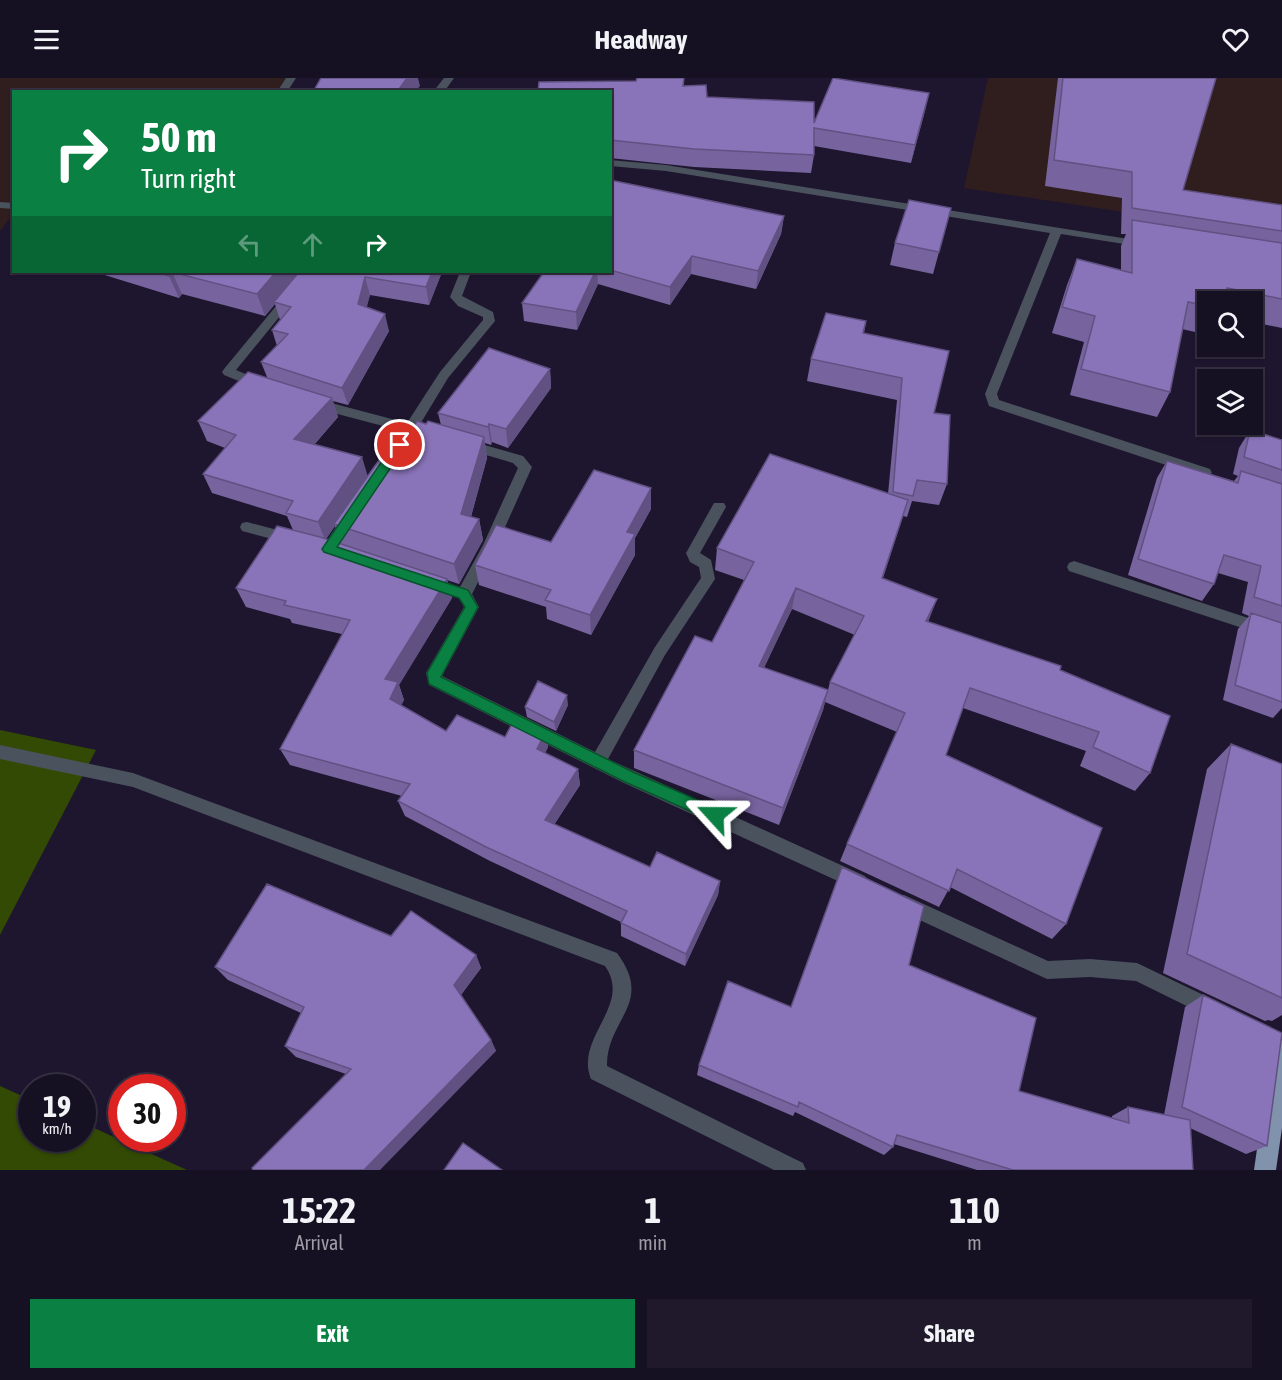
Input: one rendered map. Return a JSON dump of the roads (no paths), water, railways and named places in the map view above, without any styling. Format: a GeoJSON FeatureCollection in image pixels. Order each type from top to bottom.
{"type":"FeatureCollection","features":[{"type":"Feature","properties":{"kind":"highway"},"geometry":{"type":"LineString","coordinates":[[1265,1170],[1279,1043]]}},
{"type":"Feature","properties":{"kind":"street"},"geometry":{"type":"LineString","coordinates":[[440,90],[449,78]]}},
{"type":"Feature","properties":{"kind":"street"},"geometry":{"type":"LineString","coordinates":[[612,163],[666,168],[1149,245]]}},
{"type":"Feature","properties":{"kind":"street"},"geometry":{"type":"LineString","coordinates":[[1057,230],[991,394],[994,403],[1215,476]]}},
{"type":"Feature","properties":{"kind":"street"},"geometry":{"type":"LineString","coordinates":[[273,390],[228,372],[309,273]]}},
{"type":"Feature","properties":{"kind":"street"},"geometry":{"type":"LineString","coordinates":[[247,527],[324,548],[362,499],[444,375],[489,321],[489,315],[484,311],[462,303],[456,297],[465,273]]}},
{"type":"Feature","properties":{"kind":"street"},"geometry":{"type":"LineString","coordinates":[[306,401],[518,459],[525,467],[490,545],[464,594]]}},
{"type":"Feature","properties":{"kind":"street"},"geometry":{"type":"LineString","coordinates":[[598,762],[660,651],[708,579],[706,564],[695,558],[693,554],[719,507]]}},
{"type":"Feature","properties":{"kind":"street"},"geometry":{"type":"LineString","coordinates":[[1074,567],[1282,635]]}},
{"type":"Feature","properties":{"kind":"street"},"geometry":{"type":"LineString","coordinates":[[419,579],[464,594],[472,607],[434,673],[434,680],[598,762],[1047,970],[1090,968],[1137,972],[1222,1014]]}},
{"type":"Feature","properties":{"kind":"street"},"geometry":{"type":"LineString","coordinates":[[0,752],[133,780],[611,959],[620,968],[623,997],[603,1040],[598,1059],[598,1072],[796,1170]]}}]}
